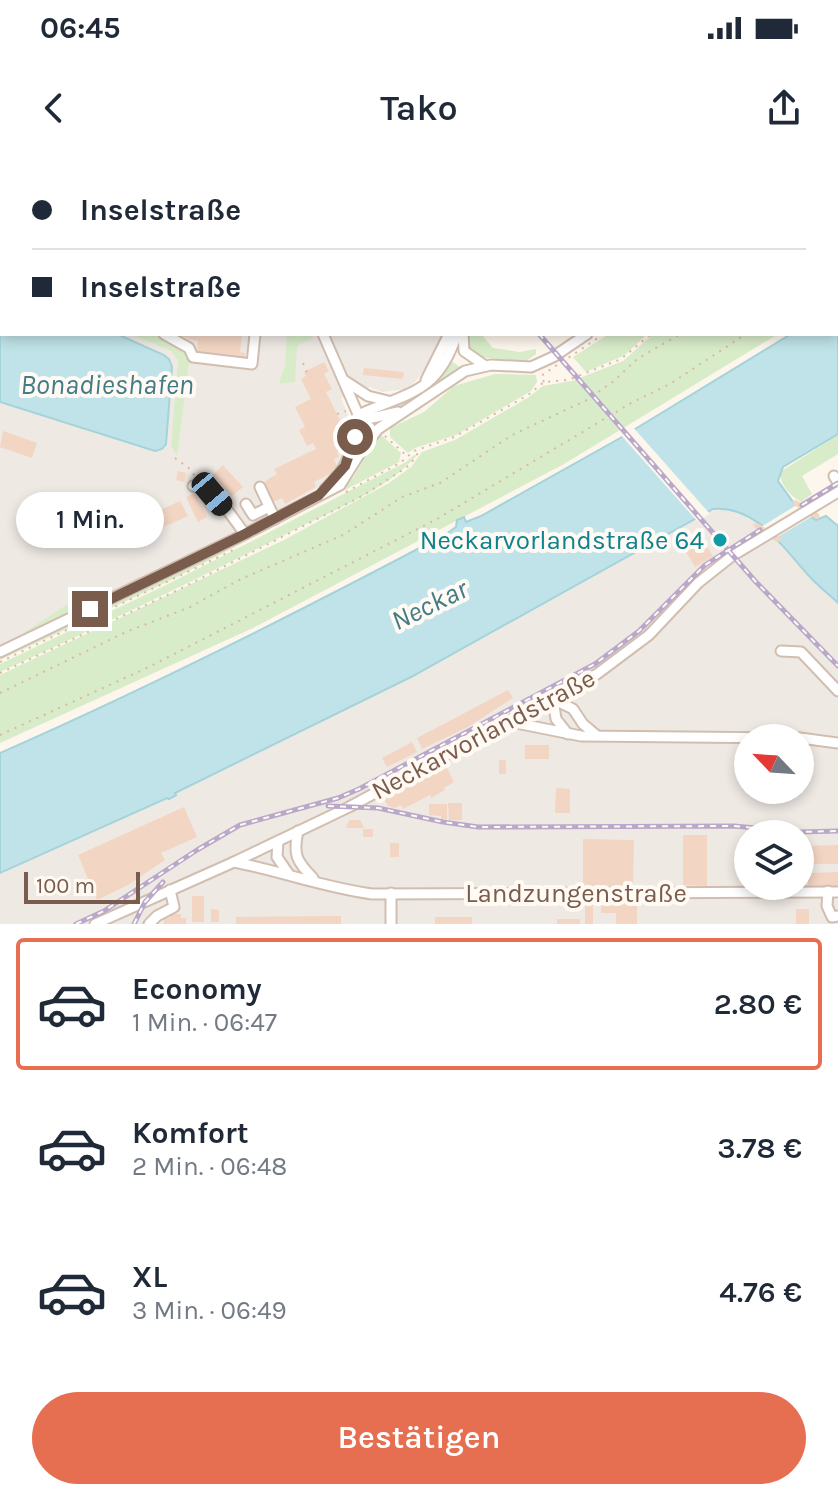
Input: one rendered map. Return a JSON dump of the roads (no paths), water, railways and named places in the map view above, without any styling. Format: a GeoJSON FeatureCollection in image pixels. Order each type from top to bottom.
{"type":"FeatureCollection","features":[{"type":"Feature","properties":{"kind":"street"},"geometry":{"type":"LineString","coordinates":[[168,336],[189,348],[193,357],[252,364],[255,336]]}},
{"type":"Feature","properties":{"kind":"street"},"geometry":{"type":"LineString","coordinates":[[324,336],[364,428],[360,453]]}},
{"type":"Feature","properties":{"kind":"street"},"geometry":{"type":"LineString","coordinates":[[423,387],[448,336]]}},
{"type":"Feature","properties":{"kind":"street"},"geometry":{"type":"LineString","coordinates":[[358,415],[408,397],[423,387],[437,374],[459,336]]}},
{"type":"Feature","properties":{"kind":"street"},"geometry":{"type":"LineString","coordinates":[[460,336],[464,351],[484,365]]}},
{"type":"Feature","properties":{"kind":"street"},"geometry":{"type":"LineString","coordinates":[[0,652],[340,485],[378,429],[465,371],[484,365],[531,367],[553,357],[584,336]]}},
{"type":"Feature","properties":{"kind":"street"},"geometry":{"type":"LineString","coordinates":[[345,381],[368,396],[393,401]]}},
{"type":"Feature","properties":{"kind":"street"},"geometry":{"type":"LineString","coordinates":[[358,415],[372,418],[405,410]]}},
{"type":"Feature","properties":{"kind":"street"},"geometry":{"type":"LineString","coordinates":[[319,495],[340,475],[349,458],[358,415]]}},
{"type":"Feature","properties":{"kind":"street"},"geometry":{"type":"LineString","coordinates":[[197,486],[212,494],[245,534]]}},
{"type":"Feature","properties":{"kind":"street"},"geometry":{"type":"LineString","coordinates":[[260,487],[275,519]]}},
{"type":"Feature","properties":{"kind":"street","name":"Neckarvorlandstraße"},"geometry":{"type":"LineString","coordinates":[[95,924],[278,841],[577,686],[620,659],[649,635],[698,583],[732,556],[838,492]]}},
{"type":"Feature","properties":{"kind":"street"},"geometry":{"type":"LineString","coordinates":[[246,504],[253,515],[269,507]]}},
{"type":"Feature","properties":{"kind":"street"},"geometry":{"type":"LineString","coordinates":[[781,651],[801,652],[838,691]]}},
{"type":"Feature","properties":{"kind":"street"},"geometry":{"type":"LineString","coordinates":[[573,709],[577,686]]}},
{"type":"Feature","properties":{"kind":"street"},"geometry":{"type":"LineString","coordinates":[[553,699],[573,709],[583,724],[596,735]]}},
{"type":"Feature","properties":{"kind":"street"},"geometry":{"type":"LineString","coordinates":[[553,699],[556,719],[568,734]]}},
{"type":"Feature","properties":{"kind":"street"},"geometry":{"type":"LineString","coordinates":[[510,721],[568,734],[734,737]]}},
{"type":"Feature","properties":{"kind":"street"},"geometry":{"type":"LineString","coordinates":[[814,740],[838,743]]}},
{"type":"Feature","properties":{"kind":"street"},"geometry":{"type":"LineString","coordinates":[[298,831],[294,849],[301,866],[315,881]]}},
{"type":"Feature","properties":{"kind":"street"},"geometry":{"type":"LineString","coordinates":[[288,873],[277,857],[278,841],[294,849]]}},
{"type":"Feature","properties":{"kind":"street","name":"Landzungenstraße"},"geometry":{"type":"LineString","coordinates":[[234,862],[288,873],[349,891],[833,892]]}},
{"type":"Feature","properties":{"kind":"street"},"geometry":{"type":"LineString","coordinates":[[149,924],[174,907],[170,890]]}},
{"type":"Feature","properties":{"kind":"street"},"geometry":{"type":"LineString","coordinates":[[833,892],[827,906],[832,917],[838,916]]}},
{"type":"Feature","properties":{"kind":"street"},"geometry":{"type":"LineString","coordinates":[[391,893],[391,924]]}},
{"type":"Feature","properties":{"kind":"water","name":"Bonadieshafen"},"geometry":{"type":"Polygon","coordinates":[[[0,336],[121,336],[164,355],[172,367],[166,444],[155,451],[0,402],[0,336]]]}},
{"type":"Feature","properties":{"kind":"water","name":"Neckar"},"geometry":{"type":"Polygon","coordinates":[[[788,336],[838,336],[838,434],[783,467],[778,481],[796,506],[816,520],[826,516],[838,526],[838,603],[756,521],[729,510],[713,509],[411,677],[175,793],[169,799],[0,873],[0,753],[280,620],[446,534],[456,527],[457,520],[464,517],[466,522],[481,516],[622,437],[788,336]]]}},
{"type":"Feature","properties":{"kind":"railway"},"geometry":{"type":"LineString","coordinates":[[541,336],[756,582],[838,666]]}},
{"type":"Feature","properties":{"kind":"railway"},"geometry":{"type":"LineString","coordinates":[[802,505],[838,483]]}},
{"type":"Feature","properties":{"kind":"railway"},"geometry":{"type":"LineString","coordinates":[[76,924],[104,911],[240,825],[338,798],[359,789],[595,664],[639,631],[705,565],[760,530]]}},
{"type":"Feature","properties":{"kind":"railway"},"geometry":{"type":"LineString","coordinates":[[328,806],[378,808],[478,827],[734,826],[800,832],[838,831]]}},
{"type":"Feature","properties":{"kind":"railway"},"geometry":{"type":"LineString","coordinates":[[134,924],[145,902],[163,882]]}},
{"type":"Feature","properties":{"kind":"place","name":"Neckarvorlandstraße 64"},"geometry":{"type":"Point","coordinates":[720,540]}}]}
